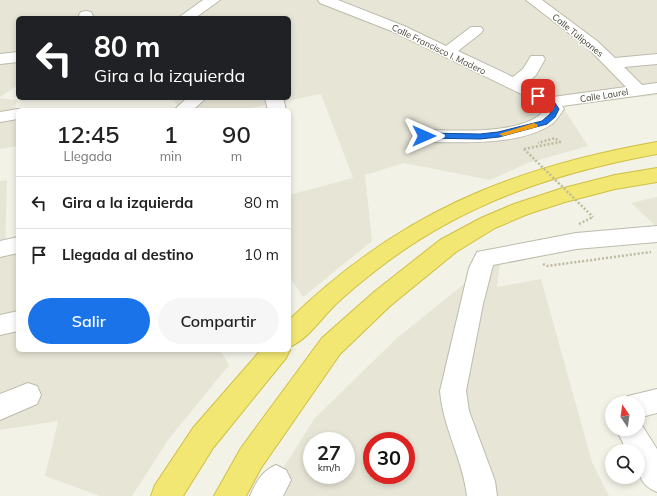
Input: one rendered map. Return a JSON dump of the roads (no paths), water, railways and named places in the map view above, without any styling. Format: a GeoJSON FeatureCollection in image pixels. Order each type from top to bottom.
{"type":"FeatureCollection","features":[{"type":"Feature","properties":{"kind":"highway"},"geometry":{"type":"LineString","coordinates":[[291,334],[353,275],[394,245],[466,204],[537,176],[596,159],[657,148]]}},
{"type":"Feature","properties":{"kind":"highway"},"geometry":{"type":"LineString","coordinates":[[229,496],[251,458],[331,346],[382,299],[448,246],[488,223],[560,196],[615,182],[657,175]]}},
{"type":"Feature","properties":{"kind":"highway"},"geometry":{"type":"LineString","coordinates":[[166,496],[203,438],[275,352]]}},
{"type":"Feature","properties":{"kind":"street"},"geometry":{"type":"LineString","coordinates":[[188,16],[213,0]]}},
{"type":"Feature","properties":{"kind":"street","name":"Calle Francisco I. Madero"},"geometry":{"type":"LineString","coordinates":[[325,0],[399,29],[550,102]]}},
{"type":"Feature","properties":{"kind":"street","name":"Calle Tulipanes"},"geometry":{"type":"LineString","coordinates":[[533,0],[592,44],[638,90]]}},
{"type":"Feature","properties":{"kind":"street"},"geometry":{"type":"LineString","coordinates":[[447,52],[476,30]]}},
{"type":"Feature","properties":{"kind":"street"},"geometry":{"type":"LineString","coordinates":[[0,59],[16,57]]}},
{"type":"Feature","properties":{"kind":"street"},"geometry":{"type":"LineString","coordinates":[[514,85],[530,72],[536,59]]}},
{"type":"Feature","properties":{"kind":"street"},"geometry":{"type":"LineString","coordinates":[[613,64],[657,59]]}},
{"type":"Feature","properties":{"kind":"street","name":"Calle Laurel"},"geometry":{"type":"LineString","coordinates":[[550,102],[657,88]]}},
{"type":"Feature","properties":{"kind":"street"},"geometry":{"type":"LineString","coordinates":[[185,108],[195,100]]}},
{"type":"Feature","properties":{"kind":"street"},"geometry":{"type":"LineString","coordinates":[[424,136],[480,137],[499,135],[544,122],[553,115],[555,109],[550,102]]}},
{"type":"Feature","properties":{"kind":"street"},"geometry":{"type":"LineString","coordinates":[[0,117],[16,114]]}},
{"type":"Feature","properties":{"kind":"street"},"geometry":{"type":"LineString","coordinates":[[482,496],[480,481],[455,411],[453,391],[471,304],[480,268],[485,258],[576,241],[657,234]]}},
{"type":"Feature","properties":{"kind":"street"},"geometry":{"type":"LineString","coordinates":[[0,249],[16,245]]}},
{"type":"Feature","properties":{"kind":"street"},"geometry":{"type":"LineString","coordinates":[[0,325],[16,321]]}},
{"type":"Feature","properties":{"kind":"street"},"geometry":{"type":"LineString","coordinates":[[0,407],[28,395]]}},
{"type":"Feature","properties":{"kind":"street"},"geometry":{"type":"LineString","coordinates":[[645,403],[657,400]]}},
{"type":"Feature","properties":{"kind":"street"},"geometry":{"type":"LineString","coordinates":[[634,436],[657,477]]}}]}
